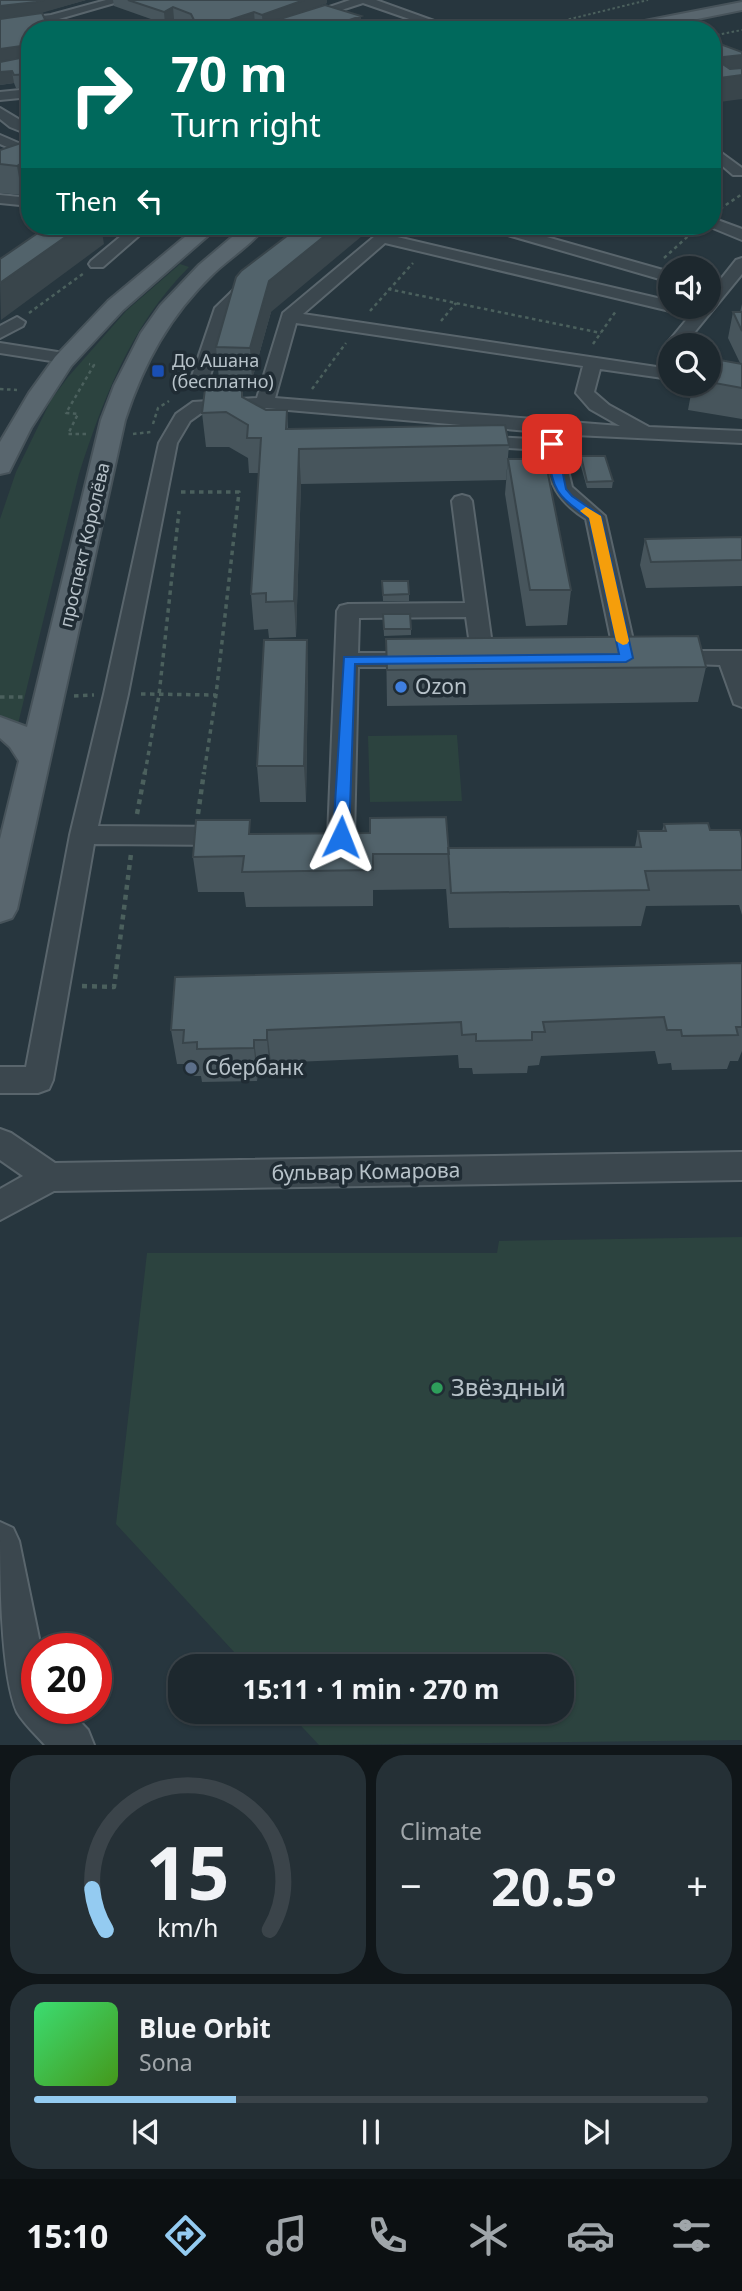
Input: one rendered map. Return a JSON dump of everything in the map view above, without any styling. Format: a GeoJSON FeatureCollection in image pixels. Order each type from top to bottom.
{"type":"FeatureCollection","features":[{"type":"Feature","properties":{"kind":"main road"},"geometry":{"type":"LineString","coordinates":[[660,21],[742,6]]}},
{"type":"Feature","properties":{"kind":"main road"},"geometry":{"type":"LineString","coordinates":[[721,22],[742,18]]}},
{"type":"Feature","properties":{"kind":"main road"},"geometry":{"type":"LineString","coordinates":[[0,467],[34,398],[64,358],[111,309],[198,235]]}},
{"type":"Feature","properties":{"kind":"main road","name":"проспект Королёва"},"geometry":{"type":"LineString","coordinates":[[0,909],[113,420],[128,375],[163,314],[213,262],[245,235]]}},
{"type":"Feature","properties":{"kind":"main road"},"geometry":{"type":"LineString","coordinates":[[177,253],[191,262],[213,262]]}},
{"type":"Feature","properties":{"kind":"main road"},"geometry":{"type":"LineString","coordinates":[[0,727],[8,729],[24,741],[34,761]]}},
{"type":"Feature","properties":{"kind":"street"},"geometry":{"type":"LineString","coordinates":[[30,21],[52,18],[119,0]]}},
{"type":"Feature","properties":{"kind":"street"},"geometry":{"type":"LineString","coordinates":[[296,21],[364,0],[426,21]]}},
{"type":"Feature","properties":{"kind":"street"},"geometry":{"type":"LineString","coordinates":[[0,25],[21,22]]}},
{"type":"Feature","properties":{"kind":"street"},"geometry":{"type":"LineString","coordinates":[[0,96],[21,94]]}},
{"type":"Feature","properties":{"kind":"street"},"geometry":{"type":"LineString","coordinates":[[0,111],[21,108]]}},
{"type":"Feature","properties":{"kind":"street"},"geometry":{"type":"LineString","coordinates":[[0,111],[21,127]]}},
{"type":"Feature","properties":{"kind":"street"},"geometry":{"type":"LineString","coordinates":[[0,129],[15,124]]}},
{"type":"Feature","properties":{"kind":"street"},"geometry":{"type":"LineString","coordinates":[[0,139],[21,149]]}},
{"type":"Feature","properties":{"kind":"street"},"geometry":{"type":"LineString","coordinates":[[721,158],[738,172]]}},
{"type":"Feature","properties":{"kind":"street"},"geometry":{"type":"LineString","coordinates":[[0,199],[21,201]]}},
{"type":"Feature","properties":{"kind":"street"},"geometry":{"type":"LineString","coordinates":[[721,226],[742,235]]}},
{"type":"Feature","properties":{"kind":"street"},"geometry":{"type":"LineString","coordinates":[[97,264],[131,235]]}},
{"type":"Feature","properties":{"kind":"street"},"geometry":{"type":"LineString","coordinates":[[276,404],[289,317],[386,235]]}},
{"type":"Feature","properties":{"kind":"street"},"geometry":{"type":"LineString","coordinates":[[523,235],[658,274]]}},
{"type":"Feature","properties":{"kind":"street"},"geometry":{"type":"LineString","coordinates":[[382,238],[658,303]]}},
{"type":"Feature","properties":{"kind":"street"},"geometry":{"type":"LineString","coordinates":[[201,376],[223,308],[267,268]]}},
{"type":"Feature","properties":{"kind":"street"},"geometry":{"type":"LineString","coordinates":[[684,333],[695,319]]}},
{"type":"Feature","properties":{"kind":"street"},"geometry":{"type":"LineString","coordinates":[[0,333],[17,322]]}},
{"type":"Feature","properties":{"kind":"street"},"geometry":{"type":"LineString","coordinates":[[592,364],[584,393],[592,402],[650,432]]}},
{"type":"Feature","properties":{"kind":"street"},"geometry":{"type":"LineString","coordinates":[[276,404],[301,426]]}},
{"type":"Feature","properties":{"kind":"street"},"geometry":{"type":"LineString","coordinates":[[0,1080],[38,1080],[83,835],[116,694],[168,443],[183,418],[199,406],[276,404],[742,437]]}},
{"type":"Feature","properties":{"kind":"street"},"geometry":{"type":"LineString","coordinates":[[457,441],[742,451]]}},
{"type":"Feature","properties":{"kind":"street"},"geometry":{"type":"LineString","coordinates":[[552,444],[561,489],[568,499],[595,516],[626,658]]}},
{"type":"Feature","properties":{"kind":"street"},"geometry":{"type":"LineString","coordinates":[[462,500],[482,659]]}},
{"type":"Feature","properties":{"kind":"street"},"geometry":{"type":"LineString","coordinates":[[341,837],[348,611],[476,610]]}},
{"type":"Feature","properties":{"kind":"street"},"geometry":{"type":"LineString","coordinates":[[600,658],[736,658],[742,699]]}},
{"type":"Feature","properties":{"kind":"street"},"geometry":{"type":"LineString","coordinates":[[348,660],[509,659]]}},
{"type":"Feature","properties":{"kind":"street"},"geometry":{"type":"LineString","coordinates":[[83,835],[247,836]]}},
{"type":"Feature","properties":{"kind":"street"},"geometry":{"type":"LineString","coordinates":[[314,836],[367,836]]}},
{"type":"Feature","properties":{"kind":"street"},"geometry":{"type":"LineString","coordinates":[[0,1143],[50,1177],[0,1206]]}},
{"type":"Feature","properties":{"kind":"street","name":"бульвар Комарова"},"geometry":{"type":"LineString","coordinates":[[50,1177],[742,1166]]}},
{"type":"Feature","properties":{"kind":"street"},"geometry":{"type":"LineString","coordinates":[[0,1541],[21,1647]]}},
{"type":"Feature","properties":{"kind":"street"},"geometry":{"type":"LineString","coordinates":[[54,1724],[73,1745]]}},
{"type":"Feature","properties":{"kind":"lane"},"geometry":{"type":"LineString","coordinates":[[721,287],[742,262]]}},
{"type":"Feature","properties":{"kind":"lane"},"geometry":{"type":"LineString","coordinates":[[289,317],[658,373]]}},
{"type":"Feature","properties":{"kind":"lane"},"geometry":{"type":"LineString","coordinates":[[0,348],[64,358]]}},
{"type":"Feature","properties":{"kind":"path"},"geometry":{"type":"LineString","coordinates":[[562,21],[648,0]]}},
{"type":"Feature","properties":{"kind":"path"},"geometry":{"type":"LineString","coordinates":[[721,34],[742,30]]}},
{"type":"Feature","properties":{"kind":"path"},"geometry":{"type":"LineString","coordinates":[[721,209],[742,194]]}},
{"type":"Feature","properties":{"kind":"path"},"geometry":{"type":"LineString","coordinates":[[17,322],[97,264]]}},
{"type":"Feature","properties":{"kind":"path"},"geometry":{"type":"LineString","coordinates":[[387,289],[601,333]]}},
{"type":"Feature","properties":{"kind":"path"},"geometry":{"type":"LineString","coordinates":[[0,388],[22,390]]}},
{"type":"Feature","properties":{"kind":"path"},"geometry":{"type":"LineString","coordinates":[[158,493],[239,492],[216,695],[194,836]]}},
{"type":"Feature","properties":{"kind":"path"},"geometry":{"type":"LineString","coordinates":[[114,987],[133,835],[159,695],[180,506]]}},
{"type":"Feature","properties":{"kind":"path"},"geometry":{"type":"LineString","coordinates":[[49,696],[116,694]]}},
{"type":"Feature","properties":{"kind":"path"},"geometry":{"type":"LineString","coordinates":[[159,695],[216,695]]}},
{"type":"Feature","properties":{"kind":"green space"},"geometry":{"type":"Polygon","coordinates":[[[180,264],[189,267],[169,289],[135,338],[109,390],[89,445],[79,474],[18,724],[0,716],[0,519],[16,472],[51,400],[68,377],[126,311],[180,264]]]}},
{"type":"Feature","properties":{"kind":"green space"},"geometry":{"type":"Polygon","coordinates":[[[457,735],[462,801],[370,802],[368,736],[457,735]]]}},
{"type":"Feature","properties":{"kind":"green space","name":"Звёздный"},"geometry":{"type":"Polygon","coordinates":[[[742,1237],[742,1740],[319,1745],[299,1724],[574,1724],[574,1654],[236,1654],[116,1524],[147,1253],[497,1253],[499,1241],[742,1237]]]}},
{"type":"Feature","properties":{"kind":"building"},"geometry":{"type":"Polygon","coordinates":[[[0,0],[44,0],[0,6],[0,0]]]}},
{"type":"Feature","properties":{"kind":"building"},"geometry":{"type":"Polygon","coordinates":[[[128,0],[304,0],[262,15],[254,12],[226,21],[182,21],[194,20],[191,14],[173,7],[164,12],[128,0]]]}},
{"type":"Feature","properties":{"kind":"building"},"geometry":{"type":"Polygon","coordinates":[[[325,5],[361,16],[347,21],[280,19],[325,5]]]}},
{"type":"Feature","properties":{"kind":"building"},"geometry":{"type":"Polygon","coordinates":[[[42,13],[46,21],[21,21],[21,46],[0,49],[0,19],[42,13]]]}},
{"type":"Feature","properties":{"kind":"building"},"geometry":{"type":"Polygon","coordinates":[[[721,44],[742,52],[742,55],[724,57],[721,63],[721,44]]]}},
{"type":"Feature","properties":{"kind":"building"},"geometry":{"type":"Polygon","coordinates":[[[21,58],[21,75],[14,75],[12,71],[0,72],[0,62],[21,58]]]}},
{"type":"Feature","properties":{"kind":"building"},"geometry":{"type":"Polygon","coordinates":[[[721,63],[730,69],[742,68],[742,75],[721,78],[721,63]]]}},
{"type":"Feature","properties":{"kind":"building"},"geometry":{"type":"Polygon","coordinates":[[[21,143],[21,164],[17,166],[0,164],[0,150],[21,143]]]}},
{"type":"Feature","properties":{"kind":"building"},"geometry":{"type":"Polygon","coordinates":[[[35,235],[68,235],[0,283],[0,259],[35,235]]]}},
{"type":"Feature","properties":{"kind":"building"},"geometry":{"type":"Polygon","coordinates":[[[288,235],[326,235],[269,281],[250,348],[216,347],[236,277],[288,235]]]}},
{"type":"Feature","properties":{"kind":"building"},"geometry":{"type":"Polygon","coordinates":[[[733,312],[742,312],[742,331],[733,312]]]}},
{"type":"Feature","properties":{"kind":"building"},"geometry":{"type":"Polygon","coordinates":[[[721,360],[742,364],[742,388],[721,384],[721,360]]]}},
{"type":"Feature","properties":{"kind":"building"},"geometry":{"type":"Polygon","coordinates":[[[205,389],[242,389],[242,397],[266,410],[287,410],[286,429],[505,425],[509,445],[299,449],[294,601],[266,602],[266,593],[251,594],[261,438],[247,438],[248,425],[226,412],[202,413],[205,389]]]}},
{"type":"Feature","properties":{"kind":"building"},"geometry":{"type":"Polygon","coordinates":[[[581,456],[605,456],[613,481],[587,482],[581,456]]]}},
{"type":"Feature","properties":{"kind":"building"},"geometry":{"type":"Polygon","coordinates":[[[508,459],[545,459],[571,590],[530,590],[508,459]]]}},
{"type":"Feature","properties":{"kind":"building"},"geometry":{"type":"Polygon","coordinates":[[[742,537],[742,560],[651,562],[645,539],[742,537]]]}},
{"type":"Feature","properties":{"kind":"building"},"geometry":{"type":"Polygon","coordinates":[[[382,581],[408,581],[409,594],[383,595],[382,581]]]}},
{"type":"Feature","properties":{"kind":"building"},"geometry":{"type":"Polygon","coordinates":[[[383,614],[410,614],[411,629],[384,629],[383,614]]]}},
{"type":"Feature","properties":{"kind":"building"},"geometry":{"type":"Polygon","coordinates":[[[698,636],[706,667],[387,670],[386,639],[698,636]]]}},
{"type":"Feature","properties":{"kind":"building"},"geometry":{"type":"Polygon","coordinates":[[[264,640],[307,640],[304,766],[257,766],[264,640]]]}},
{"type":"Feature","properties":{"kind":"building"},"geometry":{"type":"Polygon","coordinates":[[[446,817],[449,854],[373,854],[373,870],[242,872],[244,856],[193,857],[196,820],[250,820],[249,834],[370,833],[370,818],[446,817]]]}},
{"type":"Feature","properties":{"kind":"building"},"geometry":{"type":"Polygon","coordinates":[[[708,823],[710,830],[740,830],[742,870],[645,871],[649,890],[451,893],[448,848],[641,847],[638,831],[666,831],[664,824],[708,823]]]}},
{"type":"Feature","properties":{"kind":"building"},"geometry":{"type":"Polygon","coordinates":[[[742,963],[742,1027],[736,1027],[738,1035],[682,1036],[681,1030],[667,1030],[664,1017],[543,1022],[545,1032],[532,1032],[532,1040],[476,1041],[476,1034],[462,1035],[461,1022],[267,1030],[267,1040],[254,1040],[254,1048],[197,1049],[197,1042],[183,1043],[184,1030],[171,1030],[175,977],[742,963]]]}},
{"type":"Feature","properties":{"kind":"slow traffic"},"geometry":{"type":"LineString","coordinates":[[586,511],[595,516],[623,641]]}},
{"type":"Feature","properties":{"kind":"place","name":"До Ашана (бесплатно)"},"geometry":{"type":"Point","coordinates":[158,371]}},
{"type":"Feature","properties":{"kind":"place","name":"Ozon"},"geometry":{"type":"Point","coordinates":[401,687]}},
{"type":"Feature","properties":{"kind":"place","name":"Сбербанк"},"geometry":{"type":"Point","coordinates":[191,1068]}},
{"type":"Feature","properties":{"kind":"place","name":"Звёздный"},"geometry":{"type":"Point","coordinates":[437,1388]}},
{"type":"Feature","properties":{"kind":"route"},"geometry":{"type":"LineString","coordinates":[[341,837],[348,660],[626,658],[595,516],[568,499],[561,489],[552,444]]}}]}
